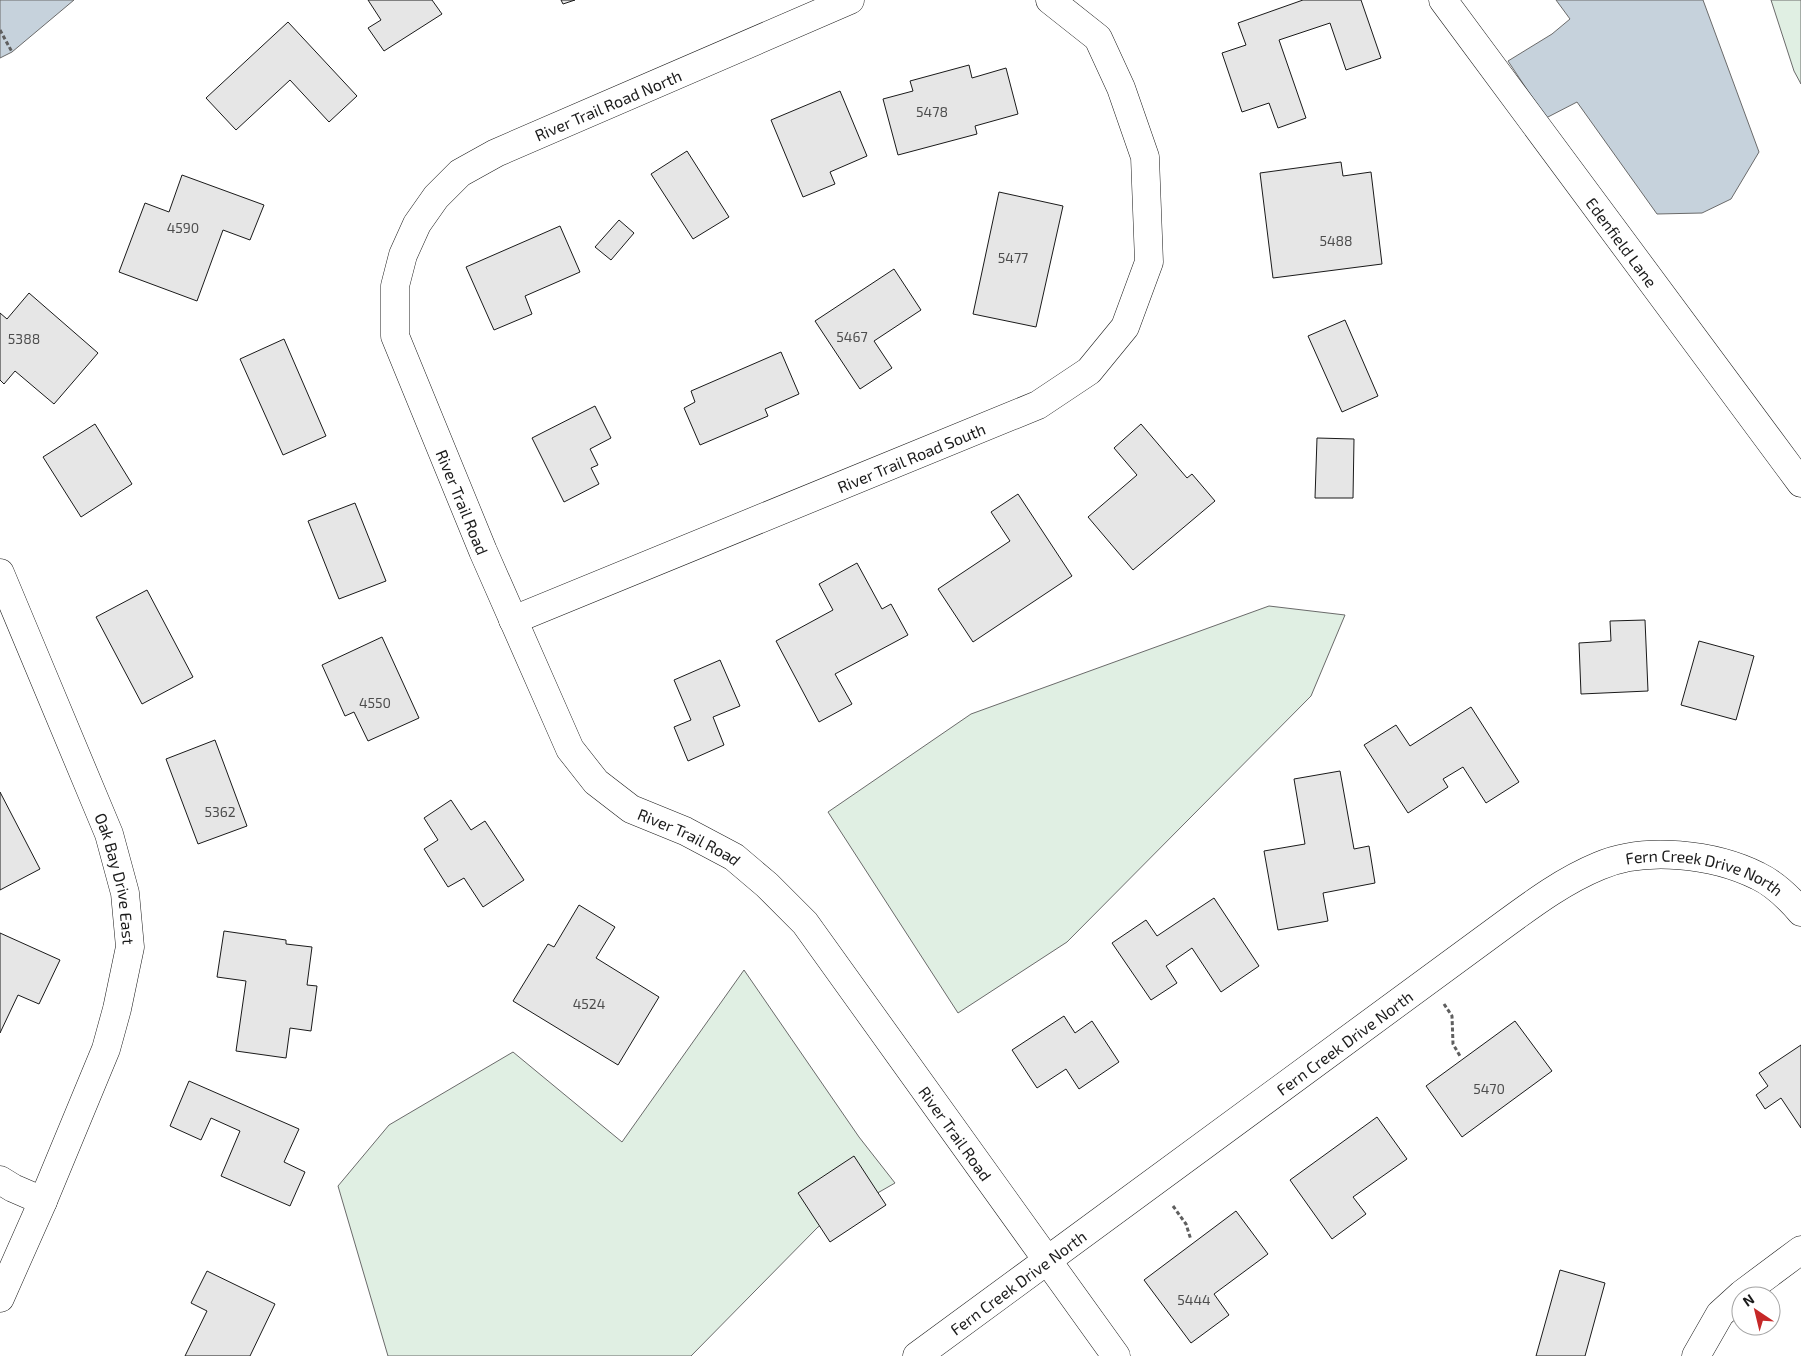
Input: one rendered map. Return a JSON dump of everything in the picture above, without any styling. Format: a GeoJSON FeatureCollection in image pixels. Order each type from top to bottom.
{"type":"FeatureCollection","features":[{"type":"Feature","properties":{"kind":"street","name":"River Trail Road North"},"geometry":{"type":"LineString","coordinates":[[403,256],[417,224],[436,197],[460,173],[496,153],[850,0]]}},
{"type":"Feature","properties":{"kind":"street","name":"River Trail Road South"},"geometry":{"type":"LineString","coordinates":[[513,620],[1038,405],[1088,371],[1125,327],[1150,262],[1144,157],[1121,88],[1098,38],[1050,0]]}},
{"type":"Feature","properties":{"kind":"street","name":"Edenfield Lane"},"geometry":{"type":"LineString","coordinates":[[1443,0],[1801,483]]}},
{"type":"Feature","properties":{"kind":"street","name":"River Trail Road"},"geometry":{"type":"LineString","coordinates":[[403,256],[395,286],[395,336],[458,493],[570,749],[596,782],[631,809],[685,831],[734,857],[767,885],[805,923],[1116,1356]]}},
{"type":"Feature","properties":{"kind":"street","name":"Oak Bay Drive East"},"geometry":{"type":"LineString","coordinates":[[0,573],[109,834],[125,893],[130,947],[117,1010],[106,1049],[43,1201],[0,1298]]}},
{"type":"Feature","properties":{"kind":"street","name":"Fern Creek Drive North"},"geometry":{"type":"LineString","coordinates":[[916,1356],[1568,880],[1600,865],[1631,857],[1661,855],[1694,856],[1758,876],[1785,893],[1801,912]]}},
{"type":"Feature","properties":{"kind":"street"},"geometry":{"type":"LineString","coordinates":[[0,1180],[43,1201]]}},
{"type":"Feature","properties":{"kind":"street"},"geometry":{"type":"LineString","coordinates":[[1696,1356],[1702,1342],[1720,1314],[1742,1294],[1801,1250]]}},
{"type":"Feature","properties":{"kind":"path"},"geometry":{"type":"LineString","coordinates":[[0,30],[12,52]]}},
{"type":"Feature","properties":{"kind":"path"},"geometry":{"type":"LineString","coordinates":[[1427,982],[1452,1016],[1453,1044],[1460,1056]]}},
{"type":"Feature","properties":{"kind":"path"},"geometry":{"type":"LineString","coordinates":[[1155,1181],[1186,1224],[1191,1240]]}},
{"type":"Feature","properties":{"kind":"green space"},"geometry":{"type":"Polygon","coordinates":[[[1771,0],[1801,0],[1801,84],[1794,71],[1771,0]]]}},
{"type":"Feature","properties":{"kind":"green space"},"geometry":{"type":"Polygon","coordinates":[[[1269,606],[1345,615],[1311,696],[1067,942],[958,1013],[828,812],[971,714],[1269,606]]]}},
{"type":"Feature","properties":{"kind":"green space"},"geometry":{"type":"Polygon","coordinates":[[[744,970],[859,1137],[895,1183],[818,1227],[691,1356],[388,1356],[338,1186],[389,1125],[513,1052],[622,1142],[744,970]]]}},
{"type":"Feature","properties":{"kind":"shaded area"},"geometry":{"type":"Polygon","coordinates":[[[0,0],[74,0],[12,52],[0,58],[0,0]]]}},
{"type":"Feature","properties":{"kind":"shaded area"},"geometry":{"type":"Polygon","coordinates":[[[1556,0],[1703,0],[1759,152],[1731,199],[1702,213],[1657,214],[1577,102],[1546,118],[1508,61],[1552,34],[1570,19],[1556,0]]]}},
{"type":"Feature","properties":{"kind":"building"},"geometry":{"type":"Polygon","coordinates":[[[368,0],[432,0],[442,14],[384,51],[368,28],[381,20],[368,0]]]}},
{"type":"Feature","properties":{"kind":"building"},"geometry":{"type":"Polygon","coordinates":[[[561,0],[575,0],[563,4],[561,0]]]}},
{"type":"Feature","properties":{"kind":"building"},"geometry":{"type":"Polygon","coordinates":[[[1303,0],[1361,0],[1381,58],[1346,70],[1330,23],[1279,40],[1306,118],[1278,128],[1269,103],[1242,112],[1222,53],[1246,45],[1238,23],[1303,0]]]}},
{"type":"Feature","properties":{"kind":"building"},"geometry":{"type":"Polygon","coordinates":[[[288,22],[357,96],[329,122],[290,80],[236,130],[206,98],[288,22]]]}},
{"type":"Feature","properties":{"kind":"building"},"geometry":{"type":"Polygon","coordinates":[[[969,65],[972,78],[1006,68],[1018,114],[975,126],[977,134],[898,155],[883,99],[913,91],[910,81],[969,65]]]}},
{"type":"Feature","properties":{"kind":"building"},"geometry":{"type":"Polygon","coordinates":[[[840,91],[867,156],[830,172],[835,184],[803,197],[771,120],[840,91]]]}},
{"type":"Feature","properties":{"kind":"building"},"geometry":{"type":"Polygon","coordinates":[[[687,151],[729,217],[693,239],[651,174],[687,151]]]}},
{"type":"Feature","properties":{"kind":"building"},"geometry":{"type":"Polygon","coordinates":[[[1341,162],[1343,176],[1371,172],[1382,264],[1273,278],[1260,173],[1341,162]]]}},
{"type":"Feature","properties":{"kind":"building"},"geometry":{"type":"Polygon","coordinates":[[[182,175],[264,205],[250,240],[223,230],[197,301],[119,272],[145,203],[169,212],[182,175]]]}},
{"type":"Feature","properties":{"kind":"building"},"geometry":{"type":"Polygon","coordinates":[[[999,192],[1063,206],[1036,327],[973,314],[999,192]]]}},
{"type":"Feature","properties":{"kind":"building"},"geometry":{"type":"Polygon","coordinates":[[[619,220],[634,233],[611,260],[595,247],[619,220]]]}},
{"type":"Feature","properties":{"kind":"building"},"geometry":{"type":"Polygon","coordinates":[[[560,226],[580,272],[525,296],[532,314],[494,330],[466,267],[560,226]]]}},
{"type":"Feature","properties":{"kind":"building"},"geometry":{"type":"Polygon","coordinates":[[[894,269],[921,310],[874,341],[892,368],[860,389],[815,321],[894,269]]]}},
{"type":"Feature","properties":{"kind":"building"},"geometry":{"type":"Polygon","coordinates":[[[29,293],[98,353],[54,404],[15,371],[4,384],[0,380],[0,313],[7,319],[29,293]]]}},
{"type":"Feature","properties":{"kind":"building"},"geometry":{"type":"Polygon","coordinates":[[[1345,320],[1378,396],[1342,412],[1308,336],[1345,320]]]}},
{"type":"Feature","properties":{"kind":"building"},"geometry":{"type":"Polygon","coordinates":[[[284,339],[326,436],[283,455],[240,359],[284,339]]]}},
{"type":"Feature","properties":{"kind":"building"},"geometry":{"type":"Polygon","coordinates":[[[781,352],[799,394],[765,409],[768,416],[700,445],[684,408],[695,402],[691,391],[781,352]]]}},
{"type":"Feature","properties":{"kind":"building"},"geometry":{"type":"Polygon","coordinates":[[[595,406],[611,438],[590,449],[598,465],[591,468],[599,484],[564,502],[532,438],[595,406]]]}},
{"type":"Feature","properties":{"kind":"building"},"geometry":{"type":"Polygon","coordinates":[[[95,424],[132,484],[81,517],[43,457],[95,424]]]}},
{"type":"Feature","properties":{"kind":"building"},"geometry":{"type":"Polygon","coordinates":[[[1141,424],[1187,478],[1192,474],[1215,501],[1133,570],[1088,517],[1137,475],[1114,448],[1141,424]]]}},
{"type":"Feature","properties":{"kind":"building"},"geometry":{"type":"Polygon","coordinates":[[[1317,438],[1354,439],[1353,498],[1315,498],[1317,438]]]}},
{"type":"Feature","properties":{"kind":"building"},"geometry":{"type":"Polygon","coordinates":[[[1018,494],[1072,576],[973,642],[938,589],[1010,541],[991,512],[1018,494]]]}},
{"type":"Feature","properties":{"kind":"building"},"geometry":{"type":"Polygon","coordinates":[[[355,503],[386,581],[339,599],[308,521],[355,503]]]}},
{"type":"Feature","properties":{"kind":"building"},"geometry":{"type":"Polygon","coordinates":[[[857,563],[882,609],[891,604],[908,635],[835,674],[852,704],[819,722],[776,641],[833,610],[819,584],[857,563]]]}},
{"type":"Feature","properties":{"kind":"building"},"geometry":{"type":"Polygon","coordinates":[[[147,590],[193,677],[142,704],[96,617],[147,590]]]}},
{"type":"Feature","properties":{"kind":"building"},"geometry":{"type":"Polygon","coordinates":[[[1645,620],[1648,691],[1581,694],[1579,643],[1611,641],[1610,621],[1645,620]]]}},
{"type":"Feature","properties":{"kind":"building"},"geometry":{"type":"Polygon","coordinates":[[[382,637],[419,718],[368,741],[354,712],[345,716],[322,665],[382,637]]]}},
{"type":"Feature","properties":{"kind":"building"},"geometry":{"type":"Polygon","coordinates":[[[1699,641],[1754,656],[1736,720],[1681,705],[1699,641]]]}},
{"type":"Feature","properties":{"kind":"building"},"geometry":{"type":"Polygon","coordinates":[[[720,660],[740,706],[713,717],[724,745],[688,761],[674,727],[691,720],[674,680],[720,660]]]}},
{"type":"Feature","properties":{"kind":"building"},"geometry":{"type":"Polygon","coordinates":[[[1471,707],[1519,782],[1486,803],[1463,767],[1443,779],[1448,787],[1408,813],[1364,745],[1396,725],[1410,746],[1471,707]]]}},
{"type":"Feature","properties":{"kind":"building"},"geometry":{"type":"Polygon","coordinates":[[[215,740],[247,826],[198,844],[166,759],[215,740]]]}},
{"type":"Feature","properties":{"kind":"building"},"geometry":{"type":"Polygon","coordinates":[[[1340,771],[1354,849],[1369,846],[1375,883],[1323,893],[1328,921],[1278,930],[1264,851],[1305,844],[1294,779],[1340,771]]]}},
{"type":"Feature","properties":{"kind":"building"},"geometry":{"type":"Polygon","coordinates":[[[0,792],[40,869],[0,890],[0,792]]]}},
{"type":"Feature","properties":{"kind":"building"},"geometry":{"type":"Polygon","coordinates":[[[451,800],[471,830],[485,821],[524,880],[483,907],[464,878],[448,887],[424,849],[438,840],[424,818],[451,800]]]}},
{"type":"Feature","properties":{"kind":"building"},"geometry":{"type":"Polygon","coordinates":[[[1214,898],[1259,966],[1221,992],[1192,948],[1166,966],[1177,983],[1151,1000],[1112,943],[1146,920],[1157,936],[1214,898]]]}},
{"type":"Feature","properties":{"kind":"building"},"geometry":{"type":"Polygon","coordinates":[[[579,905],[615,927],[596,958],[659,997],[618,1065],[513,1001],[548,944],[554,947],[579,905]]]}},
{"type":"Feature","properties":{"kind":"building"},"geometry":{"type":"Polygon","coordinates":[[[224,931],[286,940],[286,944],[312,947],[307,985],[317,986],[311,1031],[290,1028],[286,1058],[236,1051],[246,981],[217,977],[224,931]]]}},
{"type":"Feature","properties":{"kind":"building"},"geometry":{"type":"Polygon","coordinates":[[[0,933],[60,960],[39,1004],[18,995],[0,1033],[0,933]]]}},
{"type":"Feature","properties":{"kind":"building"},"geometry":{"type":"Polygon","coordinates":[[[1064,1016],[1075,1033],[1092,1021],[1119,1062],[1079,1089],[1066,1069],[1037,1088],[1012,1050],[1064,1016]]]}},
{"type":"Feature","properties":{"kind":"building"},"geometry":{"type":"Polygon","coordinates":[[[1515,1021],[1552,1071],[1462,1137],[1426,1086],[1515,1021]]]}},
{"type":"Feature","properties":{"kind":"building"},"geometry":{"type":"Polygon","coordinates":[[[1801,1045],[1801,1128],[1781,1098],[1765,1109],[1756,1095],[1768,1086],[1759,1073],[1801,1045]]]}},
{"type":"Feature","properties":{"kind":"building"},"geometry":{"type":"Polygon","coordinates":[[[189,1081],[299,1129],[284,1162],[305,1172],[290,1206],[221,1176],[240,1131],[211,1118],[201,1140],[170,1126],[189,1081]]]}},
{"type":"Feature","properties":{"kind":"building"},"geometry":{"type":"Polygon","coordinates":[[[1377,1117],[1407,1159],[1353,1197],[1366,1214],[1332,1239],[1290,1180],[1377,1117]]]}},
{"type":"Feature","properties":{"kind":"building"},"geometry":{"type":"Polygon","coordinates":[[[854,1156],[886,1205],[830,1242],[798,1193],[854,1156]]]}},
{"type":"Feature","properties":{"kind":"building"},"geometry":{"type":"Polygon","coordinates":[[[1236,1211],[1268,1254],[1214,1294],[1229,1315],[1191,1343],[1144,1280],[1236,1211]]]}},
{"type":"Feature","properties":{"kind":"building"},"geometry":{"type":"Polygon","coordinates":[[[1560,1270],[1605,1283],[1585,1356],[1536,1356],[1560,1270]]]}},
{"type":"Feature","properties":{"kind":"building"},"geometry":{"type":"Polygon","coordinates":[[[207,1271],[275,1304],[250,1356],[185,1356],[207,1311],[191,1303],[207,1271]]]}}]}
